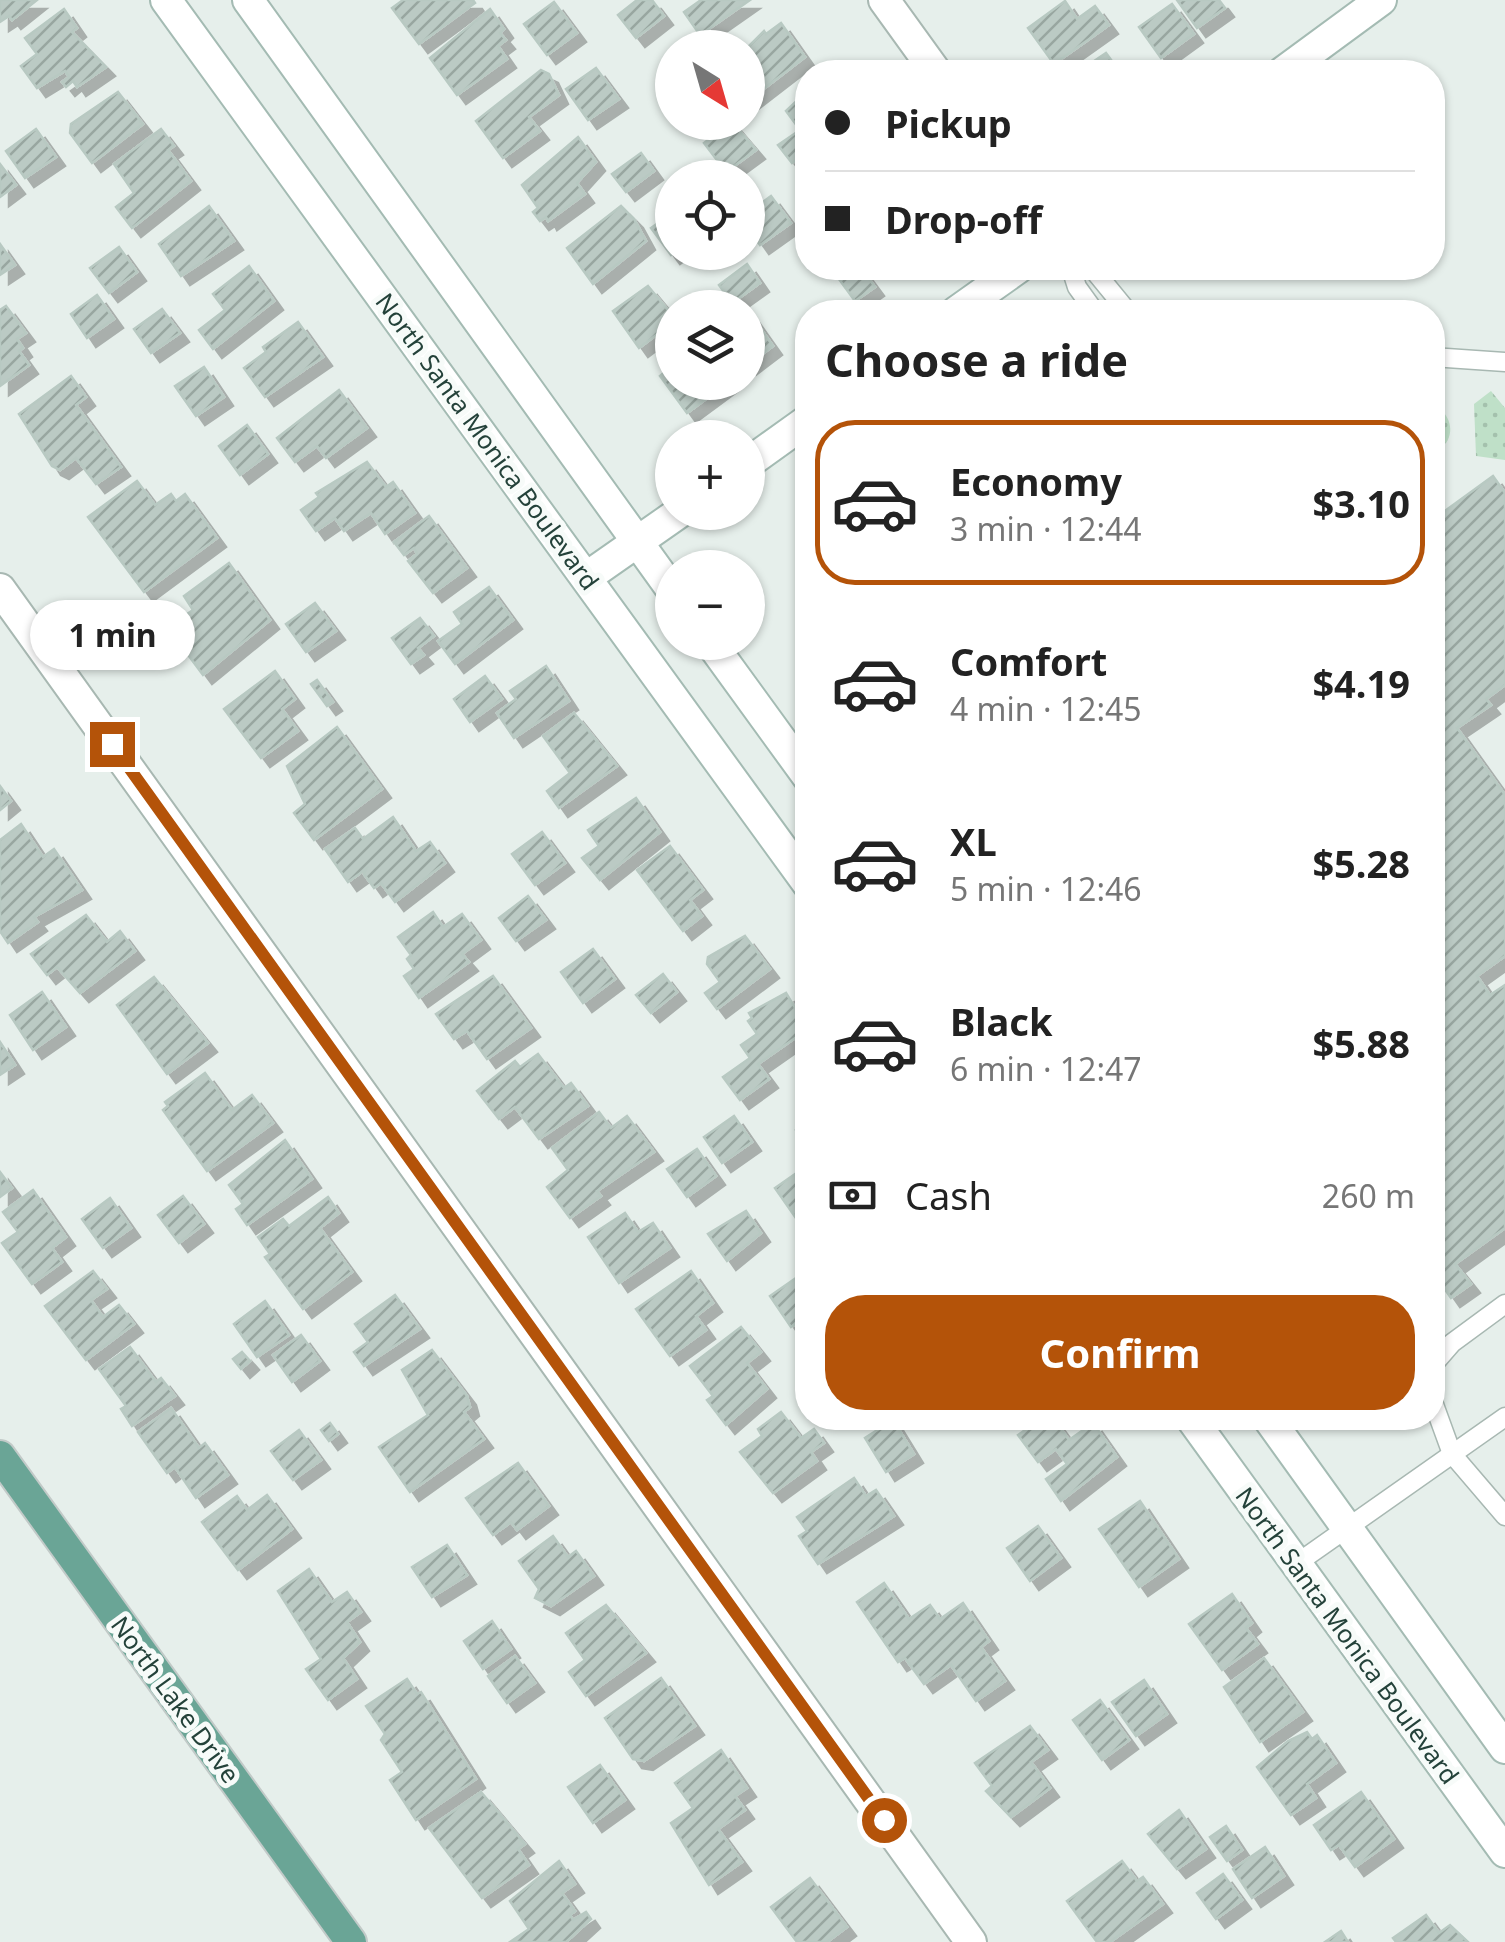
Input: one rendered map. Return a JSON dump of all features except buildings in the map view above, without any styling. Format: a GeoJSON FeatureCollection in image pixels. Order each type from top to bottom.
{"type":"FeatureCollection","features":[{"type":"Feature","properties":{"kind":"main road","name":"North Lake Drive"},"geometry":{"type":"LineString","coordinates":[[0,1456],[351,1942]]}},
{"type":"Feature","properties":{"kind":"street","name":"North Santa Monica Boulevard"},"geometry":{"type":"LineString","coordinates":[[166,0],[795,866]]}},
{"type":"Feature","properties":{"kind":"street"},"geometry":{"type":"LineString","coordinates":[[248,0],[655,566]]}},
{"type":"Feature","properties":{"kind":"street"},"geometry":{"type":"LineString","coordinates":[[884,0],[927,60]]}},
{"type":"Feature","properties":{"kind":"street"},"geometry":{"type":"LineString","coordinates":[[1298,60],[1380,0]]}},
{"type":"Feature","properties":{"kind":"street"},"geometry":{"type":"LineString","coordinates":[[973,300],[1001,280]]}},
{"type":"Feature","properties":{"kind":"street"},"geometry":{"type":"LineString","coordinates":[[765,451],[795,429]]}},
{"type":"Feature","properties":{"kind":"street"},"geometry":{"type":"LineString","coordinates":[[587,577],[655,530]]}},
{"type":"Feature","properties":{"kind":"street"},"geometry":{"type":"LineString","coordinates":[[0,588],[972,1942]]}},
{"type":"Feature","properties":{"kind":"street"},"geometry":{"type":"LineString","coordinates":[[723,660],[795,759]]}},
{"type":"Feature","properties":{"kind":"street","name":"North Santa Monica Boulevard"},"geometry":{"type":"LineString","coordinates":[[1200,1430],[1505,1852]]}},
{"type":"Feature","properties":{"kind":"street"},"geometry":{"type":"LineString","coordinates":[[1277,1430],[1505,1748]]}},
{"type":"Feature","properties":{"kind":"lane"},"geometry":{"type":"LineString","coordinates":[[1102,280],[1118,300]]}},
{"type":"Feature","properties":{"kind":"lane"},"geometry":{"type":"LineString","coordinates":[[1445,357],[1505,362]]}},
{"type":"Feature","properties":{"kind":"lane"},"geometry":{"type":"LineString","coordinates":[[1445,1351],[1505,1304]]}},
{"type":"Feature","properties":{"kind":"lane"},"geometry":{"type":"LineString","coordinates":[[1296,1564],[1505,1416]]}},
{"type":"Feature","properties":{"kind":"lane"},"geometry":{"type":"LineString","coordinates":[[1443,1430],[1452,1454],[1505,1516]]}},
{"type":"Feature","properties":{"kind":"green space"},"geometry":{"type":"Polygon","coordinates":[[[1491,391],[1505,408],[1505,460],[1476,456],[1474,404],[1491,391]]]}},
{"type":"Feature","properties":{"kind":"green space"},"geometry":{"type":"Polygon","coordinates":[[[1445,414],[1450,426],[1445,443],[1445,414]]]}},
{"type":"Feature","properties":{"kind":"route"},"geometry":{"type":"LineString","coordinates":[[112,744],[884,1820]]}}]}
